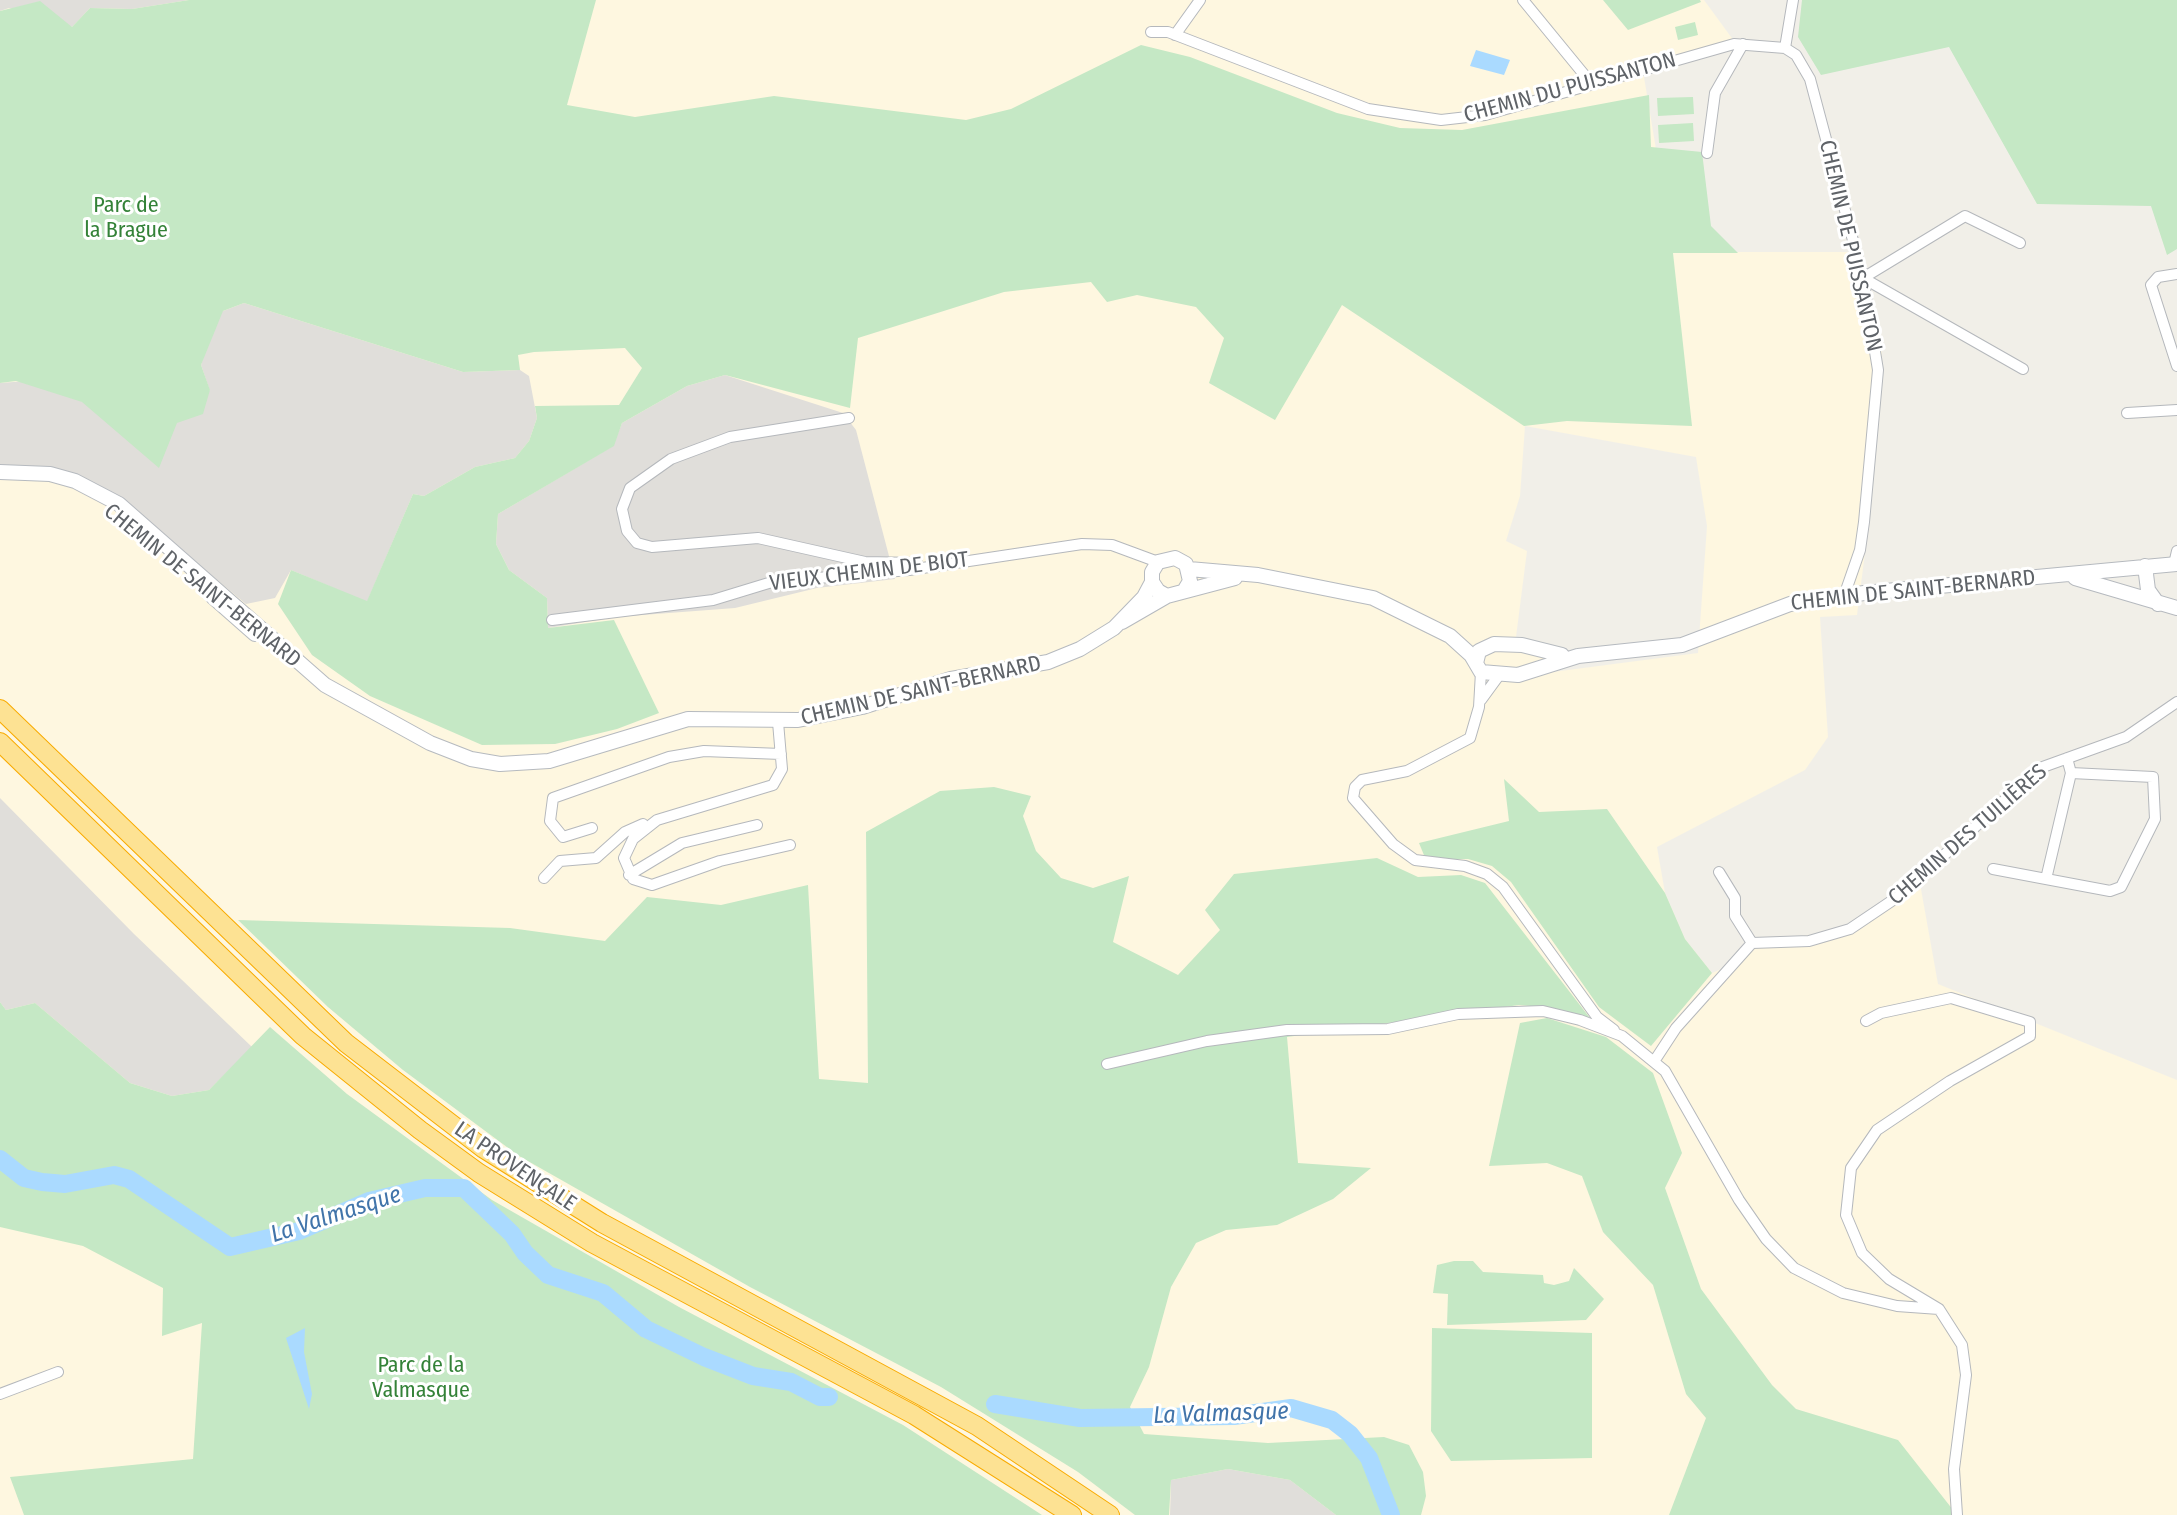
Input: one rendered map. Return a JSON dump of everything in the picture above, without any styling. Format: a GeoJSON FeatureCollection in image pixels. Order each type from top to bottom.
{"type":"FeatureCollection","features":[{"type":"Feature","properties":{"kind":"highway","name":"LA PROVENÇALE"},"geometry":{"type":"LineString","coordinates":[[0,709],[312,1012],[382,1073],[463,1133],[602,1223],[977,1426],[1110,1515]]}},
{"type":"Feature","properties":{"kind":"highway","name":"LA PROVENÇALE"},"geometry":{"type":"LineString","coordinates":[[0,742],[303,1036],[373,1095],[455,1156],[592,1243],[914,1415],[1072,1515]]}},
{"type":"Feature","properties":{"kind":"main road","name":"CHEMIN DE SAINT-BERNARD"},"geometry":{"type":"LineString","coordinates":[[0,472],[50,474],[75,481],[119,504],[241,616]]}},
{"type":"Feature","properties":{"kind":"main road","name":"CHEMIN DE SAINT-BERNARD"},"geometry":{"type":"LineString","coordinates":[[0,479],[49,483],[119,512],[311,674],[348,699],[430,743],[471,759],[500,764],[557,759],[688,719],[778,722],[862,707],[951,679],[1048,662],[1080,649],[1167,596]]}},
{"type":"Feature","properties":{"kind":"main road"},"geometry":{"type":"LineString","coordinates":[[1258,575],[1167,596],[1158,591],[1154,572],[1175,558],[1189,569],[1258,575],[1373,598],[1450,636],[1488,645]]}},
{"type":"Feature","properties":{"kind":"main road","name":"CHEMIN DE SAINT-BERNARD"},"geometry":{"type":"LineString","coordinates":[[1478,668],[1500,674],[1525,674],[1578,656],[1669,648],[1776,607],[1844,596],[2063,575],[2176,560]]}},
{"type":"Feature","properties":{"kind":"main road"},"geometry":{"type":"LineString","coordinates":[[2145,566],[2148,590],[2158,604]]}},
{"type":"Feature","properties":{"kind":"main road"},"geometry":{"type":"LineString","coordinates":[[1184,591],[1190,581],[1189,569]]}},
{"type":"Feature","properties":{"kind":"main road","name":"CHEMIN DE SAINT-BERNARD"},"geometry":{"type":"LineString","coordinates":[[1118,624],[1144,597],[1154,572]]}},
{"type":"Feature","properties":{"kind":"main road","name":"CHEMIN DE SAINT-BERNARD"},"geometry":{"type":"LineString","coordinates":[[2063,575],[2177,608]]}},
{"type":"Feature","properties":{"kind":"main road"},"geometry":{"type":"LineString","coordinates":[[1450,636],[1478,668]]}},
{"type":"Feature","properties":{"kind":"main road","name":"CHEMIN DE SAINT-BERNARD"},"geometry":{"type":"LineString","coordinates":[[1488,645],[1522,645],[1578,656]]}},
{"type":"Feature","properties":{"kind":"main road"},"geometry":{"type":"LineString","coordinates":[[1478,668],[1479,651],[1488,645]]}},
{"type":"Feature","properties":{"kind":"main road"},"geometry":{"type":"LineString","coordinates":[[1532,649],[1537,659],[1535,669]]}},
{"type":"Feature","properties":{"kind":"street"},"geometry":{"type":"LineString","coordinates":[[1175,35],[1200,0]]}},
{"type":"Feature","properties":{"kind":"street"},"geometry":{"type":"LineString","coordinates":[[1523,0],[1591,83]]}},
{"type":"Feature","properties":{"kind":"street"},"geometry":{"type":"LineString","coordinates":[[1785,48],[1793,0]]}},
{"type":"Feature","properties":{"kind":"street","name":"CHEMIN DU PUISSANTON"},"geometry":{"type":"LineString","coordinates":[[1151,32],[1175,35],[1296,84],[1394,115],[1465,119],[1743,44],[1785,48]]}},
{"type":"Feature","properties":{"kind":"street"},"geometry":{"type":"LineString","coordinates":[[1707,153],[1715,93],[1743,44]]}},
{"type":"Feature","properties":{"kind":"street","name":"CHEMIN DE PUISSANTON"},"geometry":{"type":"LineString","coordinates":[[1785,48],[1796,55],[1810,79],[1863,278],[1878,370],[1860,550],[1844,596]]}},
{"type":"Feature","properties":{"kind":"street"},"geometry":{"type":"LineString","coordinates":[[2020,243],[1965,216],[1863,278],[2023,369]]}},
{"type":"Feature","properties":{"kind":"street"},"geometry":{"type":"LineString","coordinates":[[2177,274],[2158,277],[2151,285],[2177,366]]}},
{"type":"Feature","properties":{"kind":"street"},"geometry":{"type":"LineString","coordinates":[[2127,413],[2177,410]]}},
{"type":"Feature","properties":{"kind":"street"},"geometry":{"type":"LineString","coordinates":[[849,418],[730,437],[671,459],[638,481],[626,495],[622,509],[627,531],[637,543],[652,547],[758,538],[865,562],[943,563]]}},
{"type":"Feature","properties":{"kind":"street","name":"VIEUX CHEMIN DE BIOT"},"geometry":{"type":"LineString","coordinates":[[552,620],[713,600],[772,582],[909,570],[1094,543],[1112,545],[1137,556],[1154,572]]}},
{"type":"Feature","properties":{"kind":"street"},"geometry":{"type":"LineString","coordinates":[[2158,604],[2177,617]]}},
{"type":"Feature","properties":{"kind":"street"},"geometry":{"type":"LineString","coordinates":[[1478,668],[1480,702],[1470,738],[1407,771],[1362,780],[1355,787],[1355,802],[1393,844],[1415,860],[1465,866],[1487,874],[1503,887],[1597,1017],[1655,1060],[1673,1083],[1739,1200],[1766,1239],[1794,1268],[1843,1293],[1897,1306],[1939,1309]]}},
{"type":"Feature","properties":{"kind":"street"},"geometry":{"type":"LineString","coordinates":[[1480,702],[1500,674]]}},
{"type":"Feature","properties":{"kind":"street","name":"CHEMIN DES TUILIÈRES"},"geometry":{"type":"LineString","coordinates":[[1752,943],[1809,941],[1850,929],[1899,896],[2022,783],[2049,763],[2126,737],[2177,702]]}},
{"type":"Feature","properties":{"kind":"street"},"geometry":{"type":"LineString","coordinates":[[544,878],[560,861],[596,858],[629,829],[773,785],[782,769],[778,722]]}},
{"type":"Feature","properties":{"kind":"street"},"geometry":{"type":"LineString","coordinates":[[592,828],[563,837],[550,821],[553,798],[669,757],[704,751],[781,754]]}},
{"type":"Feature","properties":{"kind":"street"},"geometry":{"type":"LineString","coordinates":[[2046,879],[2071,773],[2067,758]]}},
{"type":"Feature","properties":{"kind":"street"},"geometry":{"type":"LineString","coordinates":[[1993,869],[2110,891],[2121,887],[2155,819],[2153,777],[2071,773]]}},
{"type":"Feature","properties":{"kind":"street"},"geometry":{"type":"LineString","coordinates":[[657,820],[638,833],[624,858],[629,875],[639,883],[658,884],[720,861],[790,845]]}},
{"type":"Feature","properties":{"kind":"street"},"geometry":{"type":"LineString","coordinates":[[629,875],[682,843],[757,825]]}},
{"type":"Feature","properties":{"kind":"street"},"geometry":{"type":"LineString","coordinates":[[1655,1060],[1676,1028],[1752,943],[1735,916],[1735,898],[1719,872]]}},
{"type":"Feature","properties":{"kind":"street"},"geometry":{"type":"LineString","coordinates":[[1866,1021],[1881,1013],[1951,998],[2030,1022],[2030,1036],[1950,1081],[1877,1130],[1851,1168],[1846,1215],[1862,1253],[1889,1279],[1939,1309],[1962,1345],[1966,1363],[1954,1469],[1957,1515]]}},
{"type":"Feature","properties":{"kind":"street"},"geometry":{"type":"LineString","coordinates":[[1107,1064],[1207,1041],[1287,1030],[1375,1030],[1458,1014],[1543,1011],[1622,1036]]}},
{"type":"Feature","properties":{"kind":"street"},"geometry":{"type":"LineString","coordinates":[[0,1394],[58,1372]]}},
{"type":"Feature","properties":{"kind":"shaded area"},"geometry":{"type":"Polygon","coordinates":[[[0,0],[1704,0],[1734,41],[1643,71],[1673,252],[1862,252],[1882,353],[1868,530],[1857,615],[1820,617],[1828,737],[1805,770],[1657,847],[1665,893],[1685,939],[1712,973],[1738,962],[1752,943],[1850,929],[1919,878],[1938,984],[2177,1080],[2177,1515],[0,1515],[0,0]],[[1525,426],[1520,496],[1506,541],[1527,551],[1516,637],[1543,642],[1545,673],[1698,653],[1707,526],[1696,457],[1525,426]]]}},
{"type":"Feature","properties":{"kind":"shaded area"},"geometry":{"type":"Polygon","coordinates":[[[0,0],[189,0],[132,9],[90,8],[72,27],[9,8],[0,11],[0,0]]]}},
{"type":"Feature","properties":{"kind":"shaded area"},"geometry":{"type":"Polygon","coordinates":[[[244,303],[463,372],[520,370],[529,376],[537,418],[529,441],[515,458],[475,467],[424,496],[413,494],[367,602],[291,570],[275,598],[246,604],[123,501],[0,467],[0,383],[27,381],[86,403],[210,391],[201,365],[218,313],[244,303]]]}},
{"type":"Feature","properties":{"kind":"shaded area"},"geometry":{"type":"Polygon","coordinates":[[[725,375],[843,413],[856,430],[895,579],[817,588],[735,608],[616,617],[548,628],[547,598],[509,570],[496,544],[498,514],[613,446],[622,423],[687,386],[725,375]]]}},
{"type":"Feature","properties":{"kind":"shaded area"},"geometry":{"type":"Polygon","coordinates":[[[0,798],[134,934],[252,1047],[209,1090],[172,1096],[130,1083],[35,1003],[6,1010],[0,1002],[0,798]]]}},
{"type":"Feature","properties":{"kind":"shaded area"},"geometry":{"type":"Polygon","coordinates":[[[1228,1469],[1290,1480],[1336,1515],[1170,1515],[1171,1480],[1228,1469]]]}},
{"type":"Feature","properties":{"kind":"green space","name":"Parc de la Brague"},"geometry":{"type":"Polygon","coordinates":[[[189,0],[596,0],[567,105],[635,117],[774,96],[966,120],[1011,109],[1141,45],[1190,57],[1337,113],[1400,128],[1462,130],[1649,95],[1651,147],[1702,152],[1711,226],[1738,253],[1673,253],[1692,426],[1567,421],[1524,426],[1342,305],[1275,420],[1209,383],[1224,338],[1196,307],[1137,295],[1107,302],[1091,282],[1004,292],[858,338],[850,408],[725,375],[687,386],[622,423],[614,446],[498,514],[496,544],[509,570],[547,598],[548,628],[614,620],[659,713],[617,729],[555,744],[482,745],[370,696],[312,655],[278,604],[291,570],[367,601],[413,494],[424,496],[475,467],[515,458],[529,441],[537,418],[535,406],[619,405],[642,368],[625,348],[534,352],[518,355],[520,370],[463,372],[244,303],[223,311],[201,365],[210,390],[203,414],[177,423],[159,468],[82,402],[16,381],[0,383],[0,11],[40,1],[72,27],[90,8],[132,9],[189,0]]]}},
{"type":"Feature","properties":{"kind":"green space"},"geometry":{"type":"Polygon","coordinates":[[[1603,0],[1700,0],[1701,2],[1628,30],[1603,0]]]}},
{"type":"Feature","properties":{"kind":"green space"},"geometry":{"type":"Polygon","coordinates":[[[1802,0],[2177,0],[2177,249],[2167,255],[2151,206],[2037,204],[1949,47],[1821,75],[1798,37],[1802,0]]]}},
{"type":"Feature","properties":{"kind":"green space"},"geometry":{"type":"Polygon","coordinates":[[[1695,22],[1698,35],[1678,40],[1675,27],[1695,22]]]}},
{"type":"Feature","properties":{"kind":"green space"},"geometry":{"type":"Polygon","coordinates":[[[1693,97],[1694,114],[1658,116],[1657,98],[1693,97]]]}},
{"type":"Feature","properties":{"kind":"green space"},"geometry":{"type":"Polygon","coordinates":[[[1693,123],[1694,141],[1659,143],[1658,125],[1693,123]]]}},
{"type":"Feature","properties":{"kind":"green space"},"geometry":{"type":"Polygon","coordinates":[[[1504,779],[1539,812],[1607,809],[1665,893],[1685,939],[1712,973],[1651,1046],[1599,1007],[1511,882],[1492,866],[1468,859],[1426,860],[1419,843],[1509,821],[1504,779]]]}},
{"type":"Feature","properties":{"kind":"green space"},"geometry":{"type":"Polygon","coordinates":[[[994,787],[1031,796],[1023,816],[1036,851],[1061,878],[1093,888],[1129,876],[1113,942],[1178,975],[1220,930],[1205,910],[1234,874],[1377,858],[1418,877],[1461,875],[1485,883],[1590,1018],[1553,1008],[1519,1005],[1287,1037],[1298,1163],[1371,1168],[1333,1199],[1277,1225],[1226,1230],[1196,1243],[1171,1287],[1149,1367],[1130,1407],[1144,1434],[1268,1443],[1384,1437],[1409,1445],[1423,1472],[1426,1496],[1421,1515],[1336,1515],[1290,1480],[1228,1469],[1171,1480],[1169,1515],[1135,1515],[1078,1472],[941,1387],[750,1287],[519,1156],[403,1070],[328,1007],[238,920],[510,928],[605,941],[647,897],[721,905],[808,885],[819,1079],[868,1083],[866,832],[940,791],[994,787]]]}},
{"type":"Feature","properties":{"kind":"green space","name":"Parc de la Valmasque"},"geometry":{"type":"Polygon","coordinates":[[[0,1002],[6,1010],[35,1003],[130,1083],[172,1096],[209,1090],[270,1027],[347,1094],[492,1200],[679,1307],[903,1425],[1042,1515],[24,1515],[10,1477],[193,1459],[202,1323],[162,1336],[163,1288],[83,1246],[0,1227],[0,1002]]]}},
{"type":"Feature","properties":{"kind":"green space"},"geometry":{"type":"Polygon","coordinates":[[[1547,1018],[1606,1037],[1653,1073],[1682,1153],[1665,1188],[1701,1289],[1772,1385],[1796,1409],[1898,1440],[1957,1515],[1669,1515],[1706,1418],[1686,1394],[1653,1285],[1603,1232],[1582,1176],[1547,1163],[1489,1166],[1520,1023],[1547,1018]]]}},
{"type":"Feature","properties":{"kind":"green space"},"geometry":{"type":"Polygon","coordinates":[[[1473,1261],[1483,1272],[1543,1275],[1544,1283],[1554,1285],[1569,1281],[1574,1268],[1604,1299],[1586,1320],[1447,1325],[1448,1294],[1433,1293],[1437,1265],[1473,1261]]]}},
{"type":"Feature","properties":{"kind":"green space"},"geometry":{"type":"Polygon","coordinates":[[[1432,1328],[1592,1333],[1592,1458],[1451,1461],[1431,1431],[1432,1328]]]}},
{"type":"Feature","properties":{"kind":"water"},"geometry":{"type":"Polygon","coordinates":[[[1476,50],[1510,60],[1504,75],[1470,66],[1476,50]]]}},
{"type":"Feature","properties":{"kind":"water"},"geometry":{"type":"Polygon","coordinates":[[[305,1328],[304,1352],[312,1394],[309,1409],[286,1338],[305,1328]]]}},
{"type":"Feature","properties":{"kind":"waterway","name":"La Valmasque"},"geometry":{"type":"LineString","coordinates":[[0,1159],[24,1178],[42,1182],[65,1184],[114,1175],[129,1179],[230,1247],[299,1231],[369,1201],[425,1188],[464,1188],[512,1234],[525,1253],[548,1275],[603,1293],[646,1329],[704,1357],[753,1376],[791,1382],[820,1397],[829,1397]]}},
{"type":"Feature","properties":{"kind":"waterway","name":"La Valmasque"},"geometry":{"type":"LineString","coordinates":[[995,1404],[1080,1418],[1234,1416],[1291,1408],[1332,1420],[1350,1434],[1369,1458],[1391,1515]]}}]}
